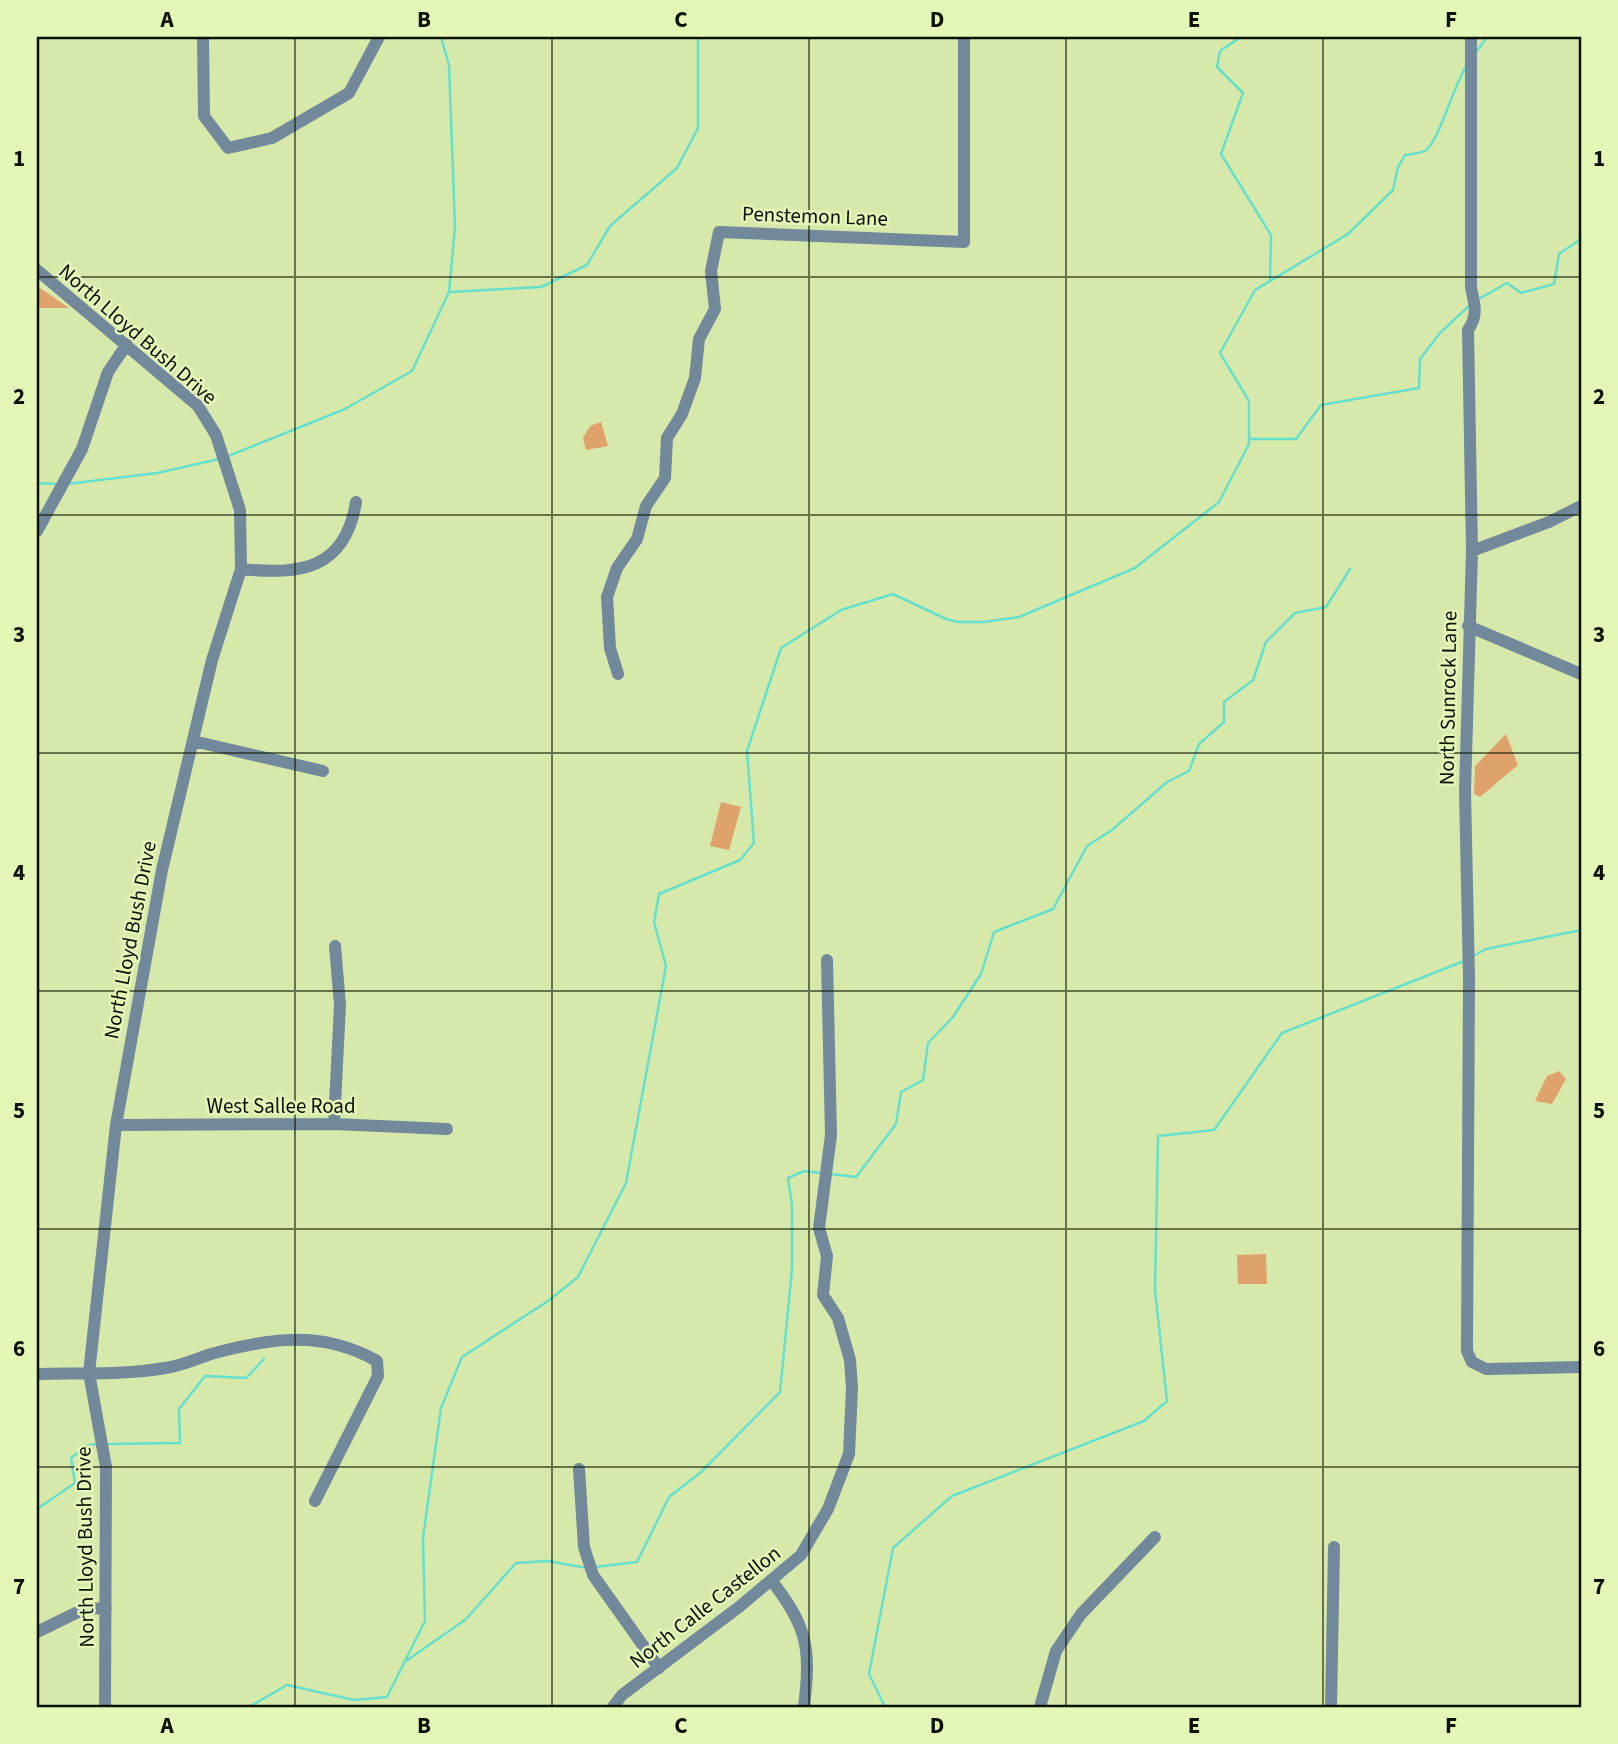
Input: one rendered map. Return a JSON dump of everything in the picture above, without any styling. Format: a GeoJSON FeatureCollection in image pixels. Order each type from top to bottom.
{"type":"FeatureCollection","features":[{"type":"Feature","properties":{"kind":"street"},"geometry":{"type":"LineString","coordinates":[[203,37],[204,116],[228,148],[272,138],[349,93],[379,37]]}},
{"type":"Feature","properties":{"kind":"street","name":"Penstemon Lane"},"geometry":{"type":"LineString","coordinates":[[618,674],[610,649],[607,597],[617,568],[637,539],[646,506],[665,478],[667,438],[686,402],[695,377],[699,339],[715,309],[711,271],[719,232],[964,242],[964,37]]}},
{"type":"Feature","properties":{"kind":"street","name":"North Sunrock Lane"},"geometry":{"type":"LineString","coordinates":[[1471,37],[1471,262],[1476,309],[1474,321],[1468,330],[1472,551],[1464,803],[1469,978],[1466,1351],[1472,1362],[1486,1369],[1581,1367]]}},
{"type":"Feature","properties":{"kind":"street","name":"North Lloyd Bush Drive"},"geometry":{"type":"LineString","coordinates":[[37,270],[198,406],[216,435],[240,510],[241,569],[212,660],[162,870],[116,1125],[89,1373],[106,1466],[105,1707]]}},
{"type":"Feature","properties":{"kind":"street"},"geometry":{"type":"LineString","coordinates":[[37,531],[82,449],[107,372],[127,344]]}},
{"type":"Feature","properties":{"kind":"street"},"geometry":{"type":"LineString","coordinates":[[241,569],[277,573],[304,570],[323,561],[348,532],[356,502]]}},
{"type":"Feature","properties":{"kind":"street"},"geometry":{"type":"LineString","coordinates":[[1472,551],[1549,522],[1581,506]]}},
{"type":"Feature","properties":{"kind":"street"},"geometry":{"type":"LineString","coordinates":[[1468,626],[1581,674]]}},
{"type":"Feature","properties":{"kind":"street"},"geometry":{"type":"LineString","coordinates":[[193,741],[323,771]]}},
{"type":"Feature","properties":{"kind":"street"},"geometry":{"type":"LineString","coordinates":[[334,1124],[340,1005],[335,946]]}},
{"type":"Feature","properties":{"kind":"street","name":"North Calle Castellon"},"geometry":{"type":"LineString","coordinates":[[613,1707],[622,1695],[802,1555],[828,1509],[849,1454],[852,1388],[850,1360],[838,1318],[823,1295],[827,1256],[819,1228],[831,1135],[827,960]]}},
{"type":"Feature","properties":{"kind":"street","name":"West Sallee Road"},"geometry":{"type":"LineString","coordinates":[[116,1125],[334,1124],[447,1129]]}},
{"type":"Feature","properties":{"kind":"street"},"geometry":{"type":"LineString","coordinates":[[37,1374],[166,1368],[252,1342],[275,1339],[329,1342],[369,1357],[377,1361],[378,1376],[315,1501]]}},
{"type":"Feature","properties":{"kind":"street"},"geometry":{"type":"LineString","coordinates":[[579,1469],[584,1547],[593,1575],[659,1668]]}},
{"type":"Feature","properties":{"kind":"street"},"geometry":{"type":"LineString","coordinates":[[1040,1707],[1056,1651],[1062,1642],[1081,1615],[1155,1537]]}},
{"type":"Feature","properties":{"kind":"street"},"geometry":{"type":"LineString","coordinates":[[1331,1707],[1334,1547]]}},
{"type":"Feature","properties":{"kind":"street"},"geometry":{"type":"LineString","coordinates":[[772,1580],[795,1611],[804,1639],[808,1671],[804,1707]]}},
{"type":"Feature","properties":{"kind":"street"},"geometry":{"type":"LineString","coordinates":[[37,1632],[84,1609],[106,1608]]}},
{"type":"Feature","properties":{"kind":"shaded area"},"geometry":{"type":"Polygon","coordinates":[[[37,286],[69,308],[37,308],[37,286]]]}},
{"type":"Feature","properties":{"kind":"shaded area"},"geometry":{"type":"Polygon","coordinates":[[[601,422],[608,446],[586,450],[583,438],[590,426],[601,422]]]}},
{"type":"Feature","properties":{"kind":"shaded area"},"geometry":{"type":"Polygon","coordinates":[[[1506,734],[1518,765],[1480,797],[1474,794],[1475,766],[1506,734]]]}},
{"type":"Feature","properties":{"kind":"shaded area"},"geometry":{"type":"Polygon","coordinates":[[[721,802],[741,807],[729,850],[710,846],[721,802]]]}},
{"type":"Feature","properties":{"kind":"shaded area"},"geometry":{"type":"Polygon","coordinates":[[[1559,1071],[1566,1079],[1552,1104],[1535,1101],[1547,1076],[1559,1071]]]}},
{"type":"Feature","properties":{"kind":"shaded area"},"geometry":{"type":"Polygon","coordinates":[[[1266,1254],[1267,1284],[1238,1284],[1237,1255],[1266,1254]]]}},
{"type":"Feature","properties":{"kind":"waterway"},"geometry":{"type":"LineString","coordinates":[[226,457],[345,409],[412,371],[449,292],[455,227],[449,65],[441,37]]}},
{"type":"Feature","properties":{"kind":"waterway"},"geometry":{"type":"LineString","coordinates":[[449,292],[541,287],[587,265],[610,226],[677,168],[698,128],[698,37]]}},
{"type":"Feature","properties":{"kind":"waterway"},"geometry":{"type":"LineString","coordinates":[[1241,37],[1220,51],[1217,67],[1243,93],[1221,154],[1271,235],[1270,280]]}},
{"type":"Feature","properties":{"kind":"waterway"},"geometry":{"type":"LineString","coordinates":[[1477,51],[1487,37]]}},
{"type":"Feature","properties":{"kind":"waterway"},"geometry":{"type":"LineString","coordinates":[[249,1707],[287,1685],[354,1700],[387,1697],[425,1621],[423,1538],[441,1408],[462,1357],[548,1301],[578,1277],[626,1183],[666,966],[654,922],[659,894],[740,860],[754,843],[747,751],[781,648],[841,610],[893,594],[958,622],[1019,617],[1135,568],[1219,502],[1249,444],[1249,401],[1220,353],[1255,290],[1348,234],[1393,190],[1398,167],[1405,155],[1421,152],[1431,145],[1467,65]]}},
{"type":"Feature","properties":{"kind":"waterway"},"geometry":{"type":"LineString","coordinates":[[1477,300],[1507,283],[1521,293],[1554,284],[1559,254],[1581,239]]}},
{"type":"Feature","properties":{"kind":"waterway"},"geometry":{"type":"LineString","coordinates":[[1249,439],[1296,439],[1321,405],[1419,388],[1420,359],[1440,333],[1471,304]]}},
{"type":"Feature","properties":{"kind":"waterway"},"geometry":{"type":"LineString","coordinates":[[67,484],[157,473],[219,459]]}},
{"type":"Feature","properties":{"kind":"waterway"},"geometry":{"type":"LineString","coordinates":[[37,483],[57,484]]}},
{"type":"Feature","properties":{"kind":"waterway"},"geometry":{"type":"LineString","coordinates":[[831,1174],[856,1177],[896,1124],[901,1092],[923,1080],[928,1043],[953,1017],[981,974],[994,932],[1053,909],[1087,846],[1112,830],[1167,782],[1189,771],[1199,744],[1224,722],[1224,702],[1253,680],[1266,642],[1295,613],[1326,607],[1350,569]]}},
{"type":"Feature","properties":{"kind":"waterway"},"geometry":{"type":"LineString","coordinates":[[1473,956],[1486,949],[1581,930]]}},
{"type":"Feature","properties":{"kind":"waterway"},"geometry":{"type":"LineString","coordinates":[[885,1707],[869,1674],[893,1548],[952,1496],[1144,1421],[1167,1401],[1155,1290],[1158,1136],[1214,1130],[1282,1033],[1464,961]]}},
{"type":"Feature","properties":{"kind":"waterway"},"geometry":{"type":"LineString","coordinates":[[594,1567],[637,1562],[669,1497],[700,1473],[780,1392],[792,1269],[792,1205],[788,1178],[804,1171],[821,1173]]}},
{"type":"Feature","properties":{"kind":"waterway"},"geometry":{"type":"LineString","coordinates":[[106,1444],[180,1443],[179,1409],[205,1376],[246,1378],[264,1359]]}},
{"type":"Feature","properties":{"kind":"waterway"},"geometry":{"type":"LineString","coordinates":[[37,1509],[75,1483],[71,1458],[88,1445],[99,1444]]}},
{"type":"Feature","properties":{"kind":"waterway"},"geometry":{"type":"LineString","coordinates":[[406,1661],[465,1620],[516,1563],[548,1561],[587,1568]]}}]}
